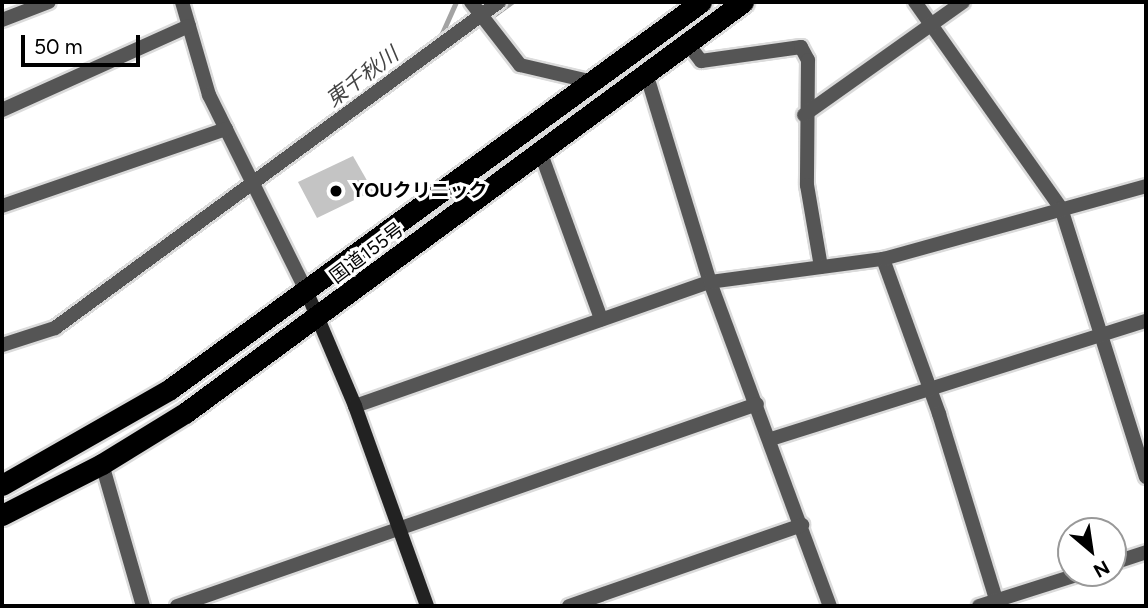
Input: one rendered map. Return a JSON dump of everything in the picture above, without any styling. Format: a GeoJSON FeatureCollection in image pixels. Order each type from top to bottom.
{"type":"FeatureCollection","features":[{"type":"Feature","properties":{"kind":"highway","name":"国道155号"},"geometry":{"type":"LineString","coordinates":[[2,485],[170,389],[589,81],[701,2]]}},
{"type":"Feature","properties":{"kind":"highway","name":"国道155号"},"geometry":{"type":"LineString","coordinates":[[2,515],[102,464],[185,413],[320,318],[540,151],[743,2]]}},
{"type":"Feature","properties":{"kind":"street"},"geometry":{"type":"LineString","coordinates":[[2,20],[49,2]]}},
{"type":"Feature","properties":{"kind":"street"},"geometry":{"type":"LineString","coordinates":[[182,2],[209,95],[320,318],[355,406],[427,606]]}},
{"type":"Feature","properties":{"kind":"street"},"geometry":{"type":"LineString","coordinates":[[471,2],[520,65],[589,81]]}},
{"type":"Feature","properties":{"kind":"street"},"geometry":{"type":"LineString","coordinates":[[2,345],[55,327],[499,2]]}},
{"type":"Feature","properties":{"kind":"street"},"geometry":{"type":"LineString","coordinates":[[915,2],[1061,208],[1146,477]]}},
{"type":"Feature","properties":{"kind":"street"},"geometry":{"type":"LineString","coordinates":[[804,115],[963,2]]}},
{"type":"Feature","properties":{"kind":"street"},"geometry":{"type":"LineString","coordinates":[[2,110],[189,26]]}},
{"type":"Feature","properties":{"kind":"street"},"geometry":{"type":"LineString","coordinates":[[687,43],[701,61],[801,47],[808,60],[804,115],[807,185],[821,267]]}},
{"type":"Feature","properties":{"kind":"street"},"geometry":{"type":"LineString","coordinates":[[646,73],[710,282],[771,439],[830,606]]}},
{"type":"Feature","properties":{"kind":"street"},"geometry":{"type":"LineString","coordinates":[[2,206],[226,130]]}},
{"type":"Feature","properties":{"kind":"street"},"geometry":{"type":"LineString","coordinates":[[540,151],[601,319]]}},
{"type":"Feature","properties":{"kind":"street"},"geometry":{"type":"LineString","coordinates":[[355,406],[710,282],[883,259],[1146,186]]}},
{"type":"Feature","properties":{"kind":"street"},"geometry":{"type":"LineString","coordinates":[[883,259],[930,389],[997,604]]}},
{"type":"Feature","properties":{"kind":"street"},"geometry":{"type":"LineString","coordinates":[[771,439],[1146,321]]}},
{"type":"Feature","properties":{"kind":"street"},"geometry":{"type":"LineString","coordinates":[[177,606],[757,404]]}},
{"type":"Feature","properties":{"kind":"street"},"geometry":{"type":"LineString","coordinates":[[102,464],[143,606]]}},
{"type":"Feature","properties":{"kind":"street"},"geometry":{"type":"LineString","coordinates":[[569,606],[802,526]]}},
{"type":"Feature","properties":{"kind":"street"},"geometry":{"type":"LineString","coordinates":[[1127,558],[1146,552]]}},
{"type":"Feature","properties":{"kind":"street"},"geometry":{"type":"LineString","coordinates":[[979,606],[997,604],[1057,582]]}},
{"type":"Feature","properties":{"kind":"building"},"geometry":{"type":"Polygon","coordinates":[[[353,156],[373,191],[317,218],[298,182],[353,156]]]}},
{"type":"Feature","properties":{"kind":"waterway","name":"東千秋川"},"geometry":{"type":"LineString","coordinates":[[440,38],[456,2]]}},
{"type":"Feature","properties":{"kind":"waterway"},"geometry":{"type":"LineString","coordinates":[[491,17],[512,2]]}},
{"type":"Feature","properties":{"kind":"place","name":"YOUクリニック"},"geometry":{"type":"Point","coordinates":[336,191]}}]}
